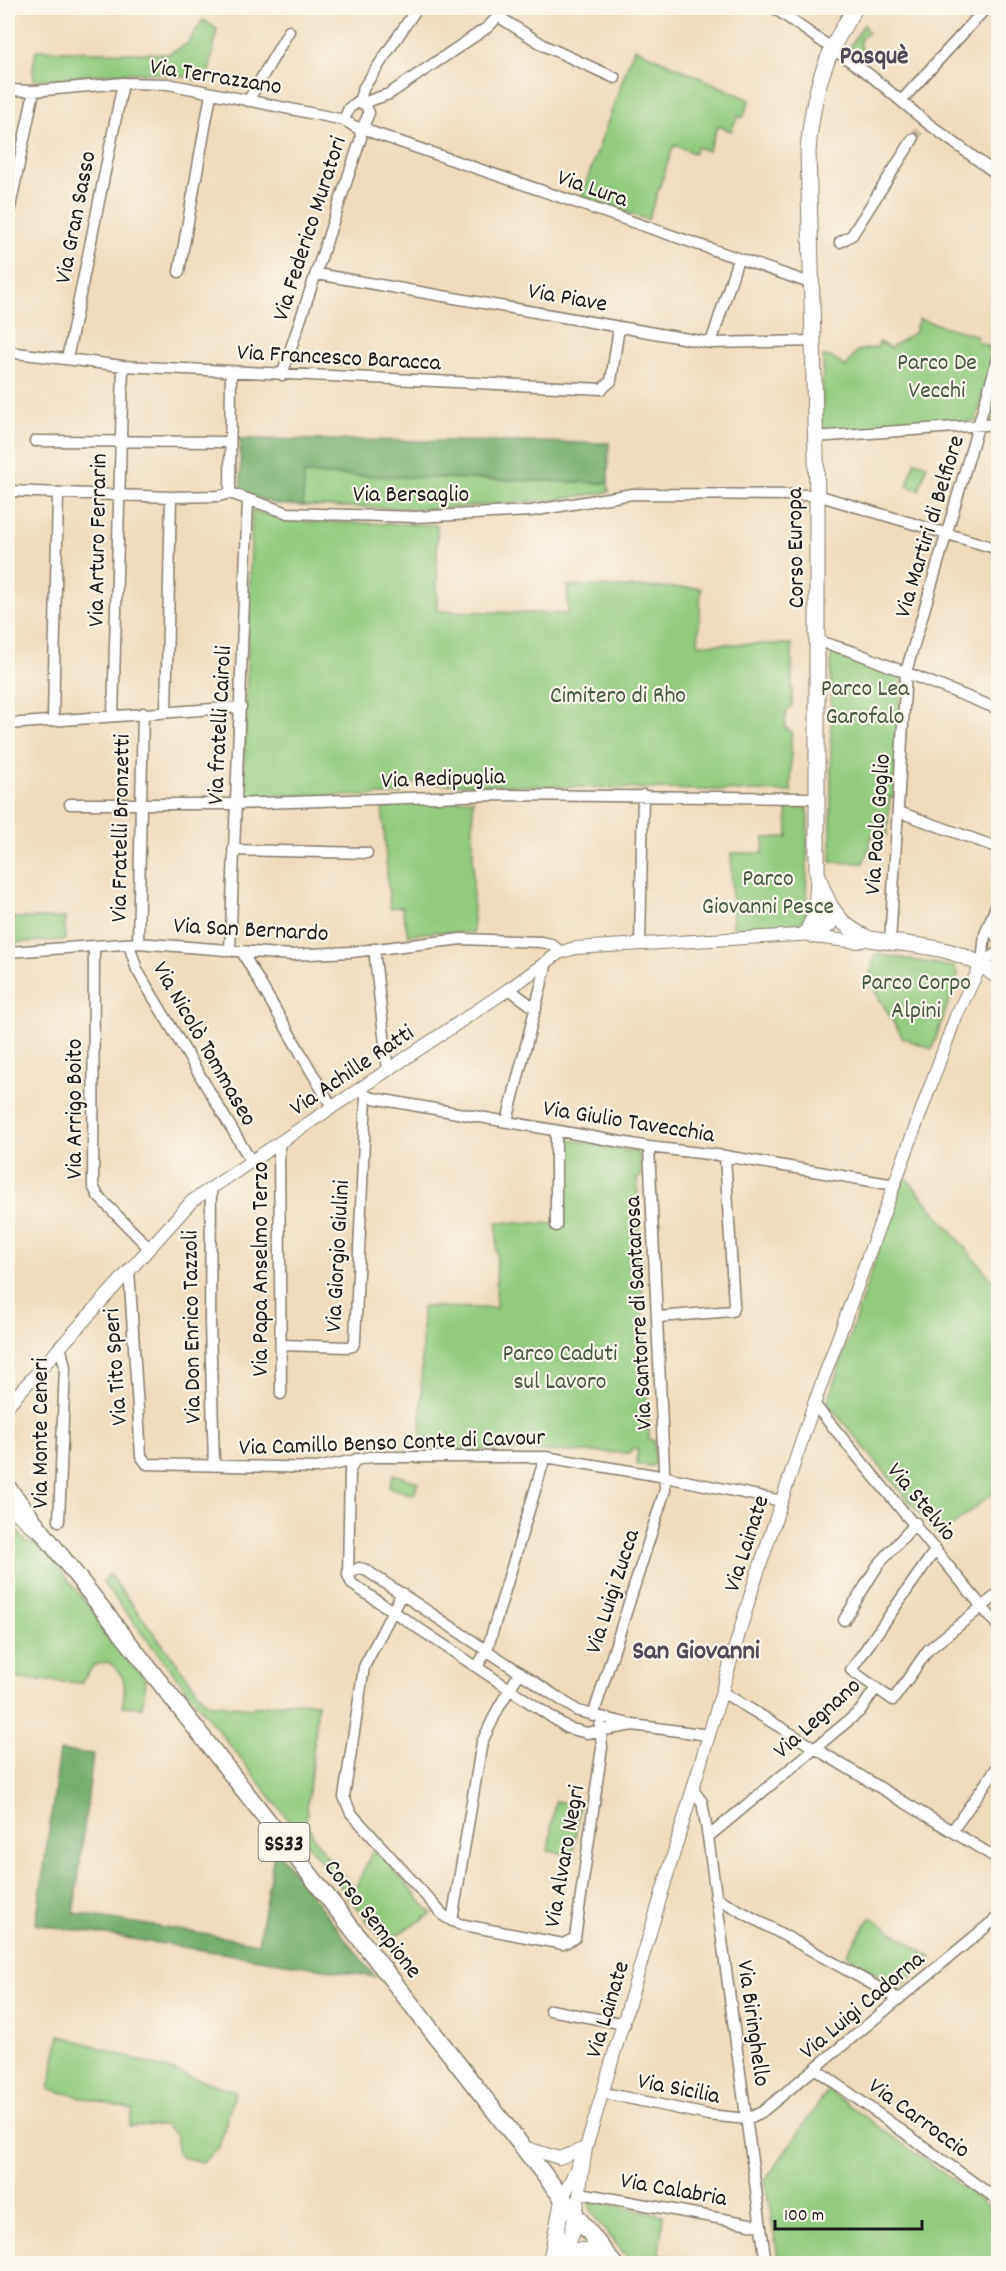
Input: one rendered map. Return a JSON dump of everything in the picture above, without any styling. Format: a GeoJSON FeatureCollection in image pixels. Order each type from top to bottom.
{"type":"FeatureCollection","features":[{"type":"Feature","properties":{"kind":"main road","name":"Corso Europa"},"geometry":{"type":"LineString","coordinates":[[855,8],[831,48],[811,112],[807,151],[817,495],[817,872],[823,894],[835,915],[848,927],[870,939],[945,949],[982,963],[999,977]]}},
{"type":"Feature","properties":{"kind":"main road","name":"Corso Sempione"},"geometry":{"type":"LineString","coordinates":[[8,1488],[614,2264]]}},
{"type":"Feature","properties":{"kind":"main road","name":"Via Lainate"},"geometry":{"type":"LineString","coordinates":[[553,2260],[563,2198]]}},
{"type":"Feature","properties":{"kind":"main road","name":"Via Lainate"},"geometry":{"type":"LineString","coordinates":[[553,2260],[572,2234],[576,2215]]}},
{"type":"Feature","properties":{"kind":"main road"},"geometry":{"type":"LineString","coordinates":[[553,2260],[573,2250],[588,2251],[604,2256],[614,2264]]}},
{"type":"Feature","properties":{"kind":"street"},"geometry":{"type":"LineString","coordinates":[[370,115],[361,102],[364,87],[417,8]]}},
{"type":"Feature","properties":{"kind":"street"},"geometry":{"type":"LineString","coordinates":[[362,128],[370,115],[389,94],[488,27],[506,8]]}},
{"type":"Feature","properties":{"kind":"street"},"geometry":{"type":"LineString","coordinates":[[774,8],[902,100],[924,124],[999,175]]}},
{"type":"Feature","properties":{"kind":"street"},"geometry":{"type":"LineString","coordinates":[[902,100],[986,8]]}},
{"type":"Feature","properties":{"kind":"street"},"geometry":{"type":"LineString","coordinates":[[499,17],[545,46],[615,78]]}},
{"type":"Feature","properties":{"kind":"street"},"geometry":{"type":"LineString","coordinates":[[248,101],[289,32]]}},
{"type":"Feature","properties":{"kind":"street","name":"Via Terrazzano"},"geometry":{"type":"LineString","coordinates":[[8,90],[34,91],[123,83],[168,84],[344,120],[362,128]]}},
{"type":"Feature","properties":{"kind":"street","name":"Via Gran Sasso"},"geometry":{"type":"LineString","coordinates":[[67,359],[123,83]]}},
{"type":"Feature","properties":{"kind":"street"},"geometry":{"type":"LineString","coordinates":[[8,217],[34,91]]}},
{"type":"Feature","properties":{"kind":"street"},"geometry":{"type":"LineString","coordinates":[[179,272],[211,94]]}},
{"type":"Feature","properties":{"kind":"street"},"geometry":{"type":"LineString","coordinates":[[344,120],[349,108],[389,94]]}},
{"type":"Feature","properties":{"kind":"street","name":"Via Lura"},"geometry":{"type":"LineString","coordinates":[[362,128],[810,283]]}},
{"type":"Feature","properties":{"kind":"street","name":"Via Federico Muratori"},"geometry":{"type":"LineString","coordinates":[[282,375],[317,274],[361,138],[362,128]]}},
{"type":"Feature","properties":{"kind":"street"},"geometry":{"type":"LineString","coordinates":[[840,242],[852,235],[913,139]]}},
{"type":"Feature","properties":{"kind":"street"},"geometry":{"type":"LineString","coordinates":[[711,343],[738,259]]}},
{"type":"Feature","properties":{"kind":"street","name":"Via Piave"},"geometry":{"type":"LineString","coordinates":[[317,274],[711,343],[814,341]]}},
{"type":"Feature","properties":{"kind":"street","name":"Via Francesco Baracca"},"geometry":{"type":"LineString","coordinates":[[8,352],[123,366],[602,389],[611,381],[619,327]]}},
{"type":"Feature","properties":{"kind":"street","name":"Via Martiri di Belfiore"},"geometry":{"type":"LineString","coordinates":[[906,672],[999,358]]}},
{"type":"Feature","properties":{"kind":"street","name":"Via Arturo Ferrarin"},"geometry":{"type":"LineString","coordinates":[[113,715],[123,366]]}},
{"type":"Feature","properties":{"kind":"street"},"geometry":{"type":"LineString","coordinates":[[230,493],[231,372]]}},
{"type":"Feature","properties":{"kind":"street"},"geometry":{"type":"LineString","coordinates":[[814,437],[999,424]]}},
{"type":"Feature","properties":{"kind":"street"},"geometry":{"type":"LineString","coordinates":[[35,441],[230,442]]}},
{"type":"Feature","properties":{"kind":"street","name":"Via Bersaglio"},"geometry":{"type":"LineString","coordinates":[[8,491],[171,497],[219,496],[230,493],[288,513],[415,517],[531,511],[624,495],[817,495],[999,549]]}},
{"type":"Feature","properties":{"kind":"street"},"geometry":{"type":"LineString","coordinates":[[53,719],[58,494]]}},
{"type":"Feature","properties":{"kind":"street"},"geometry":{"type":"LineString","coordinates":[[166,712],[171,497]]}},
{"type":"Feature","properties":{"kind":"street","name":"Via fratelli Cairoli"},"geometry":{"type":"LineString","coordinates":[[236,952],[234,804],[241,706],[248,500]]}},
{"type":"Feature","properties":{"kind":"street"},"geometry":{"type":"LineString","coordinates":[[818,641],[999,708]]}},
{"type":"Feature","properties":{"kind":"street","name":"Via Paolo Goglio"},"geometry":{"type":"LineString","coordinates":[[890,943],[906,672]]}},
{"type":"Feature","properties":{"kind":"street"},"geometry":{"type":"LineString","coordinates":[[8,724],[241,706]]}},
{"type":"Feature","properties":{"kind":"street","name":"Via Fratelli Bronzetti"},"geometry":{"type":"LineString","coordinates":[[134,944],[141,803],[142,713]]}},
{"type":"Feature","properties":{"kind":"street","name":"Via Redipuglia"},"geometry":{"type":"LineString","coordinates":[[70,804],[234,804],[494,795],[818,798]]}},
{"type":"Feature","properties":{"kind":"street"},"geometry":{"type":"LineString","coordinates":[[640,944],[643,795]]}},
{"type":"Feature","properties":{"kind":"street"},"geometry":{"type":"LineString","coordinates":[[899,812],[996,848]]}},
{"type":"Feature","properties":{"kind":"street"},"geometry":{"type":"LineString","coordinates":[[233,850],[367,853]]}},
{"type":"Feature","properties":{"kind":"street"},"geometry":{"type":"LineString","coordinates":[[800,935],[813,920],[817,872]]}},
{"type":"Feature","properties":{"kind":"street"},"geometry":{"type":"LineString","coordinates":[[982,963],[984,937],[999,901]]}},
{"type":"Feature","properties":{"kind":"street"},"geometry":{"type":"LineString","coordinates":[[800,935],[821,919],[835,915]]}},
{"type":"Feature","properties":{"kind":"street"},"geometry":{"type":"LineString","coordinates":[[988,925],[999,939]]}},
{"type":"Feature","properties":{"kind":"street","name":"Via Achille Ratti"},"geometry":{"type":"LineString","coordinates":[[8,1405],[183,1210],[250,1161],[332,1107],[364,1092],[388,1070],[561,952],[575,948],[800,935],[858,942],[870,939]]}},
{"type":"Feature","properties":{"kind":"street","name":"Via San Bernardo"},"geometry":{"type":"LineString","coordinates":[[8,952],[134,944],[290,955],[374,949],[462,939],[541,942],[551,944],[561,952]]}},
{"type":"Feature","properties":{"kind":"street","name":"Via Nicolò Tommaseo"},"geometry":{"type":"LineString","coordinates":[[134,944],[137,970],[250,1161]]}},
{"type":"Feature","properties":{"kind":"street","name":"Via Arrigo Boito"},"geometry":{"type":"LineString","coordinates":[[94,947],[93,1186],[98,1196],[149,1248]]}},
{"type":"Feature","properties":{"kind":"street"},"geometry":{"type":"LineString","coordinates":[[374,949],[388,1070]]}},
{"type":"Feature","properties":{"kind":"street"},"geometry":{"type":"LineString","coordinates":[[236,952],[332,1107]]}},
{"type":"Feature","properties":{"kind":"street"},"geometry":{"type":"LineString","coordinates":[[982,963],[999,952]]}},
{"type":"Feature","properties":{"kind":"street"},"geometry":{"type":"LineString","coordinates":[[507,1121],[547,962]]}},
{"type":"Feature","properties":{"kind":"street","name":"Via Lainate"},"geometry":{"type":"LineString","coordinates":[[576,2215],[586,2148],[625,2024],[722,1692],[782,1501],[814,1404],[956,1016],[982,963]]}},
{"type":"Feature","properties":{"kind":"street"},"geometry":{"type":"LineString","coordinates":[[509,989],[536,1009]]}},
{"type":"Feature","properties":{"kind":"street","name":"Via Giulio Tavecchia"},"geometry":{"type":"LineString","coordinates":[[364,1092],[556,1131],[649,1147],[725,1156],[896,1185]]}},
{"type":"Feature","properties":{"kind":"street","name":"Via Giorgio Giulini"},"geometry":{"type":"LineString","coordinates":[[281,1345],[348,1347],[353,1346],[355,1340],[364,1092]]}},
{"type":"Feature","properties":{"kind":"street"},"geometry":{"type":"LineString","coordinates":[[556,1131],[556,1226]]}},
{"type":"Feature","properties":{"kind":"street","name":"Via Papa Anselmo Terzo"},"geometry":{"type":"LineString","coordinates":[[279,1143],[281,1394]]}},
{"type":"Feature","properties":{"kind":"street","name":"Via Santorre di Santarosa"},"geometry":{"type":"LineString","coordinates":[[649,1147],[666,1477]]}},
{"type":"Feature","properties":{"kind":"street"},"geometry":{"type":"LineString","coordinates":[[659,1317],[732,1311],[734,1305],[725,1156]]}},
{"type":"Feature","properties":{"kind":"street","name":"Via Don Enrico Tazzoli"},"geometry":{"type":"LineString","coordinates":[[211,1188],[210,1323],[214,1466]]}},
{"type":"Feature","properties":{"kind":"street","name":"Via Tito Speri"},"geometry":{"type":"LineString","coordinates":[[129,1269],[143,1462]]}},
{"type":"Feature","properties":{"kind":"street","name":"Via Monte Ceneri"},"geometry":{"type":"LineString","coordinates":[[59,1521],[65,1367],[60,1345]]}},
{"type":"Feature","properties":{"kind":"street","name":"Via Stelvio"},"geometry":{"type":"LineString","coordinates":[[814,1404],[916,1523],[999,1626]]}},
{"type":"Feature","properties":{"kind":"street"},"geometry":{"type":"LineString","coordinates":[[477,1667],[487,1650],[545,1456]]}},
{"type":"Feature","properties":{"kind":"street","name":"Via Camillo Benso Conte di Cavour"},"geometry":{"type":"LineString","coordinates":[[143,1462],[317,1468],[357,1460],[545,1456],[666,1477],[782,1501]]}},
{"type":"Feature","properties":{"kind":"street"},"geometry":{"type":"LineString","coordinates":[[357,1460],[350,1470],[348,1575],[352,1584],[568,1728],[587,1733],[633,1725]]}},
{"type":"Feature","properties":{"kind":"street","name":"Via Luigi Zucca"},"geometry":{"type":"LineString","coordinates":[[594,1716],[665,1490],[666,1477]]}},
{"type":"Feature","properties":{"kind":"street"},"geometry":{"type":"LineString","coordinates":[[8,1506],[45,1537]]}},
{"type":"Feature","properties":{"kind":"street"},"geometry":{"type":"LineString","coordinates":[[844,1620],[878,1565],[916,1523]]}},
{"type":"Feature","properties":{"kind":"street"},"geometry":{"type":"LineString","coordinates":[[876,1688],[851,1670],[936,1549]]}},
{"type":"Feature","properties":{"kind":"street"},"geometry":{"type":"LineString","coordinates":[[348,1575],[359,1568],[364,1569],[578,1711],[633,1725],[709,1736]]}},
{"type":"Feature","properties":{"kind":"street"},"geometry":{"type":"LineString","coordinates":[[402,1593],[391,1609],[364,1667],[344,1797],[345,1805],[444,1916],[452,1921],[482,1742],[520,1672]]}},
{"type":"Feature","properties":{"kind":"street","name":"Via Legnano"},"geometry":{"type":"LineString","coordinates":[[708,1837],[860,1711],[876,1688],[893,1700],[928,1650],[999,1594]]}},
{"type":"Feature","properties":{"kind":"street"},"geometry":{"type":"LineString","coordinates":[[722,1692],[814,1750],[999,1859]]}},
{"type":"Feature","properties":{"kind":"street"},"geometry":{"type":"LineString","coordinates":[[594,1716],[600,1730]]}},
{"type":"Feature","properties":{"kind":"street"},"geometry":{"type":"LineString","coordinates":[[587,1733],[593,1728],[594,1716]]}},
{"type":"Feature","properties":{"kind":"street","name":"Via Alvaro Negri"},"geometry":{"type":"LineString","coordinates":[[452,1921],[563,1944],[575,1938],[602,1747],[600,1730]]}},
{"type":"Feature","properties":{"kind":"street"},"geometry":{"type":"LineString","coordinates":[[952,1831],[999,1766]]}},
{"type":"Feature","properties":{"kind":"street","name":"Via Biringhello"},"geometry":{"type":"LineString","coordinates":[[694,1791],[702,1802],[708,1837],[766,2264]]}},
{"type":"Feature","properties":{"kind":"street"},"geometry":{"type":"LineString","coordinates":[[715,1897],[899,1999]]}},
{"type":"Feature","properties":{"kind":"street","name":"Via Luigi Cadorna"},"geometry":{"type":"LineString","coordinates":[[747,2119],[762,2112],[816,2069],[999,1917]]}},
{"type":"Feature","properties":{"kind":"street"},"geometry":{"type":"LineString","coordinates":[[550,2010],[625,2024]]}},
{"type":"Feature","properties":{"kind":"street","name":"Via Carroccio"},"geometry":{"type":"LineString","coordinates":[[816,2069],[999,2200]]}},
{"type":"Feature","properties":{"kind":"street","name":"Via Sicilia"},"geometry":{"type":"LineString","coordinates":[[604,2093],[708,2115],[747,2119]]}},
{"type":"Feature","properties":{"kind":"street"},"geometry":{"type":"LineString","coordinates":[[524,2146],[559,2158],[586,2148]]}},
{"type":"Feature","properties":{"kind":"street","name":"Via Lainate"},"geometry":{"type":"LineString","coordinates":[[563,2198],[586,2148]]}},
{"type":"Feature","properties":{"kind":"street","name":"Via Calabria"},"geometry":{"type":"LineString","coordinates":[[579,2190],[586,2194],[761,2226]]}},
{"type":"Feature","properties":{"kind":"green space"},"geometry":{"type":"Polygon","coordinates":[[[203,20],[217,29],[208,78],[203,81],[182,76],[140,73],[34,80],[36,50],[168,54],[187,44],[203,20]]]}},
{"type":"Feature","properties":{"kind":"green space"},"geometry":{"type":"Polygon","coordinates":[[[864,24],[868,33],[861,38],[860,45],[864,51],[875,51],[877,55],[864,62],[847,51],[864,24]]]}},
{"type":"Feature","properties":{"kind":"green space"},"geometry":{"type":"Polygon","coordinates":[[[634,48],[750,100],[743,118],[738,116],[731,131],[718,126],[708,151],[697,147],[694,153],[674,145],[648,220],[581,197],[634,48]]]}},
{"type":"Feature","properties":{"kind":"green space","name":"Parco De Vecchi"},"geometry":{"type":"Polygon","coordinates":[[[919,319],[978,336],[977,342],[989,346],[988,350],[995,352],[976,421],[821,432],[823,356],[830,357],[846,367],[857,351],[878,347],[879,342],[890,348],[914,333],[919,319]]]}},
{"type":"Feature","properties":{"kind":"green space"},"geometry":{"type":"Polygon","coordinates":[[[998,378],[998,419],[987,420],[998,378]]]}},
{"type":"Feature","properties":{"kind":"green space"},"geometry":{"type":"Polygon","coordinates":[[[240,439],[609,443],[608,483],[304,474],[303,506],[275,504],[241,493],[240,439]]]}},
{"type":"Feature","properties":{"kind":"green space"},"geometry":{"type":"Polygon","coordinates":[[[915,461],[927,465],[919,490],[907,486],[915,461]]]}},
{"type":"Feature","properties":{"kind":"green space"},"geometry":{"type":"Polygon","coordinates":[[[303,474],[608,483],[609,492],[551,500],[439,509],[303,506],[303,474]]]}},
{"type":"Feature","properties":{"kind":"green space","name":"Cimitero di Rho"},"geometry":{"type":"Polygon","coordinates":[[[252,510],[286,521],[437,525],[437,611],[568,614],[568,586],[701,588],[698,644],[792,644],[792,706],[786,711],[785,728],[791,731],[791,792],[401,783],[401,794],[243,795],[252,510]]]}},
{"type":"Feature","properties":{"kind":"green space","name":"Parco Lea Garofalo"},"geometry":{"type":"Polygon","coordinates":[[[835,652],[901,677],[896,796],[890,797],[887,836],[871,836],[870,846],[863,863],[831,862],[831,656],[835,652]]]}},
{"type":"Feature","properties":{"kind":"green space"},"geometry":{"type":"Polygon","coordinates":[[[473,799],[473,933],[435,932],[408,935],[402,907],[390,908],[382,805],[473,799]]]}},
{"type":"Feature","properties":{"kind":"green space","name":"Parco Giovanni Pesce"},"geometry":{"type":"Polygon","coordinates":[[[787,807],[806,807],[808,810],[806,917],[796,926],[733,927],[731,853],[763,853],[764,838],[788,837],[787,807]]]}},
{"type":"Feature","properties":{"kind":"green space"},"geometry":{"type":"Polygon","coordinates":[[[8,918],[65,918],[65,940],[8,943],[8,918]]]}},
{"type":"Feature","properties":{"kind":"green space","name":"Parco Corpo Alpini"},"geometry":{"type":"Polygon","coordinates":[[[876,954],[954,967],[958,975],[932,1049],[903,1038],[868,980],[876,954]]]}},
{"type":"Feature","properties":{"kind":"green space","name":"Parco Caduti sul Lavoro"},"geometry":{"type":"Polygon","coordinates":[[[565,1139],[635,1152],[640,1156],[641,1177],[637,1178],[649,1440],[654,1440],[655,1463],[652,1466],[637,1465],[637,1449],[631,1449],[631,1453],[421,1449],[422,1307],[496,1308],[497,1222],[565,1224],[565,1139]]]}},
{"type":"Feature","properties":{"kind":"green space"},"geometry":{"type":"Polygon","coordinates":[[[904,1175],[993,1281],[998,1277],[998,1489],[939,1537],[827,1403],[904,1175]]]}},
{"type":"Feature","properties":{"kind":"green space"},"geometry":{"type":"Polygon","coordinates":[[[393,1474],[418,1482],[414,1495],[389,1487],[393,1474]]]}},
{"type":"Feature","properties":{"kind":"green space"},"geometry":{"type":"Polygon","coordinates":[[[8,1519],[26,1542],[33,1543],[53,1560],[146,1680],[142,1707],[122,1706],[124,1681],[114,1666],[108,1662],[94,1665],[81,1683],[8,1678],[8,1519]]]}},
{"type":"Feature","properties":{"kind":"green space"},"geometry":{"type":"Polygon","coordinates":[[[109,1574],[207,1703],[250,1708],[287,1702],[318,1703],[306,1820],[310,1830],[327,1857],[355,1889],[374,1848],[432,1914],[384,1942],[103,1583],[109,1574]]]}},
{"type":"Feature","properties":{"kind":"green space"},"geometry":{"type":"Polygon","coordinates":[[[60,1751],[93,1754],[74,1913],[258,1943],[275,1848],[375,1977],[36,1924],[60,1751]]]}},
{"type":"Feature","properties":{"kind":"green space"},"geometry":{"type":"Polygon","coordinates":[[[555,1801],[580,1805],[573,1855],[548,1851],[555,1801]]]}},
{"type":"Feature","properties":{"kind":"green space"},"geometry":{"type":"Polygon","coordinates":[[[871,1917],[932,1958],[898,1989],[846,1954],[871,1917]]]}},
{"type":"Feature","properties":{"kind":"green space"},"geometry":{"type":"Polygon","coordinates":[[[60,2035],[235,2091],[219,2147],[203,2162],[182,2157],[177,2151],[177,2137],[165,2125],[129,2126],[133,2110],[49,2089],[60,2035]]]}},
{"type":"Feature","properties":{"kind":"green space"},"geometry":{"type":"Polygon","coordinates":[[[828,2090],[998,2213],[998,2263],[779,2263],[765,2181],[828,2090]]]}},
{"type":"Feature","properties":{"kind":"green space"},"geometry":{"type":"Polygon","coordinates":[[[587,2200],[663,2215],[659,2254],[715,2263],[632,2263],[596,2219],[587,2200]]]}},
{"type":"Feature","properties":{"kind":"tunnel"},"geometry":{"type":"LineString","coordinates":[[913,139],[923,126]]}},
{"type":"Feature","properties":{"kind":"district","name":"Pasquè"},"geometry":{"type":"Point","coordinates":[874,54]}},
{"type":"Feature","properties":{"kind":"district","name":"San Giovanni"},"geometry":{"type":"Point","coordinates":[696,1649]}}]}
